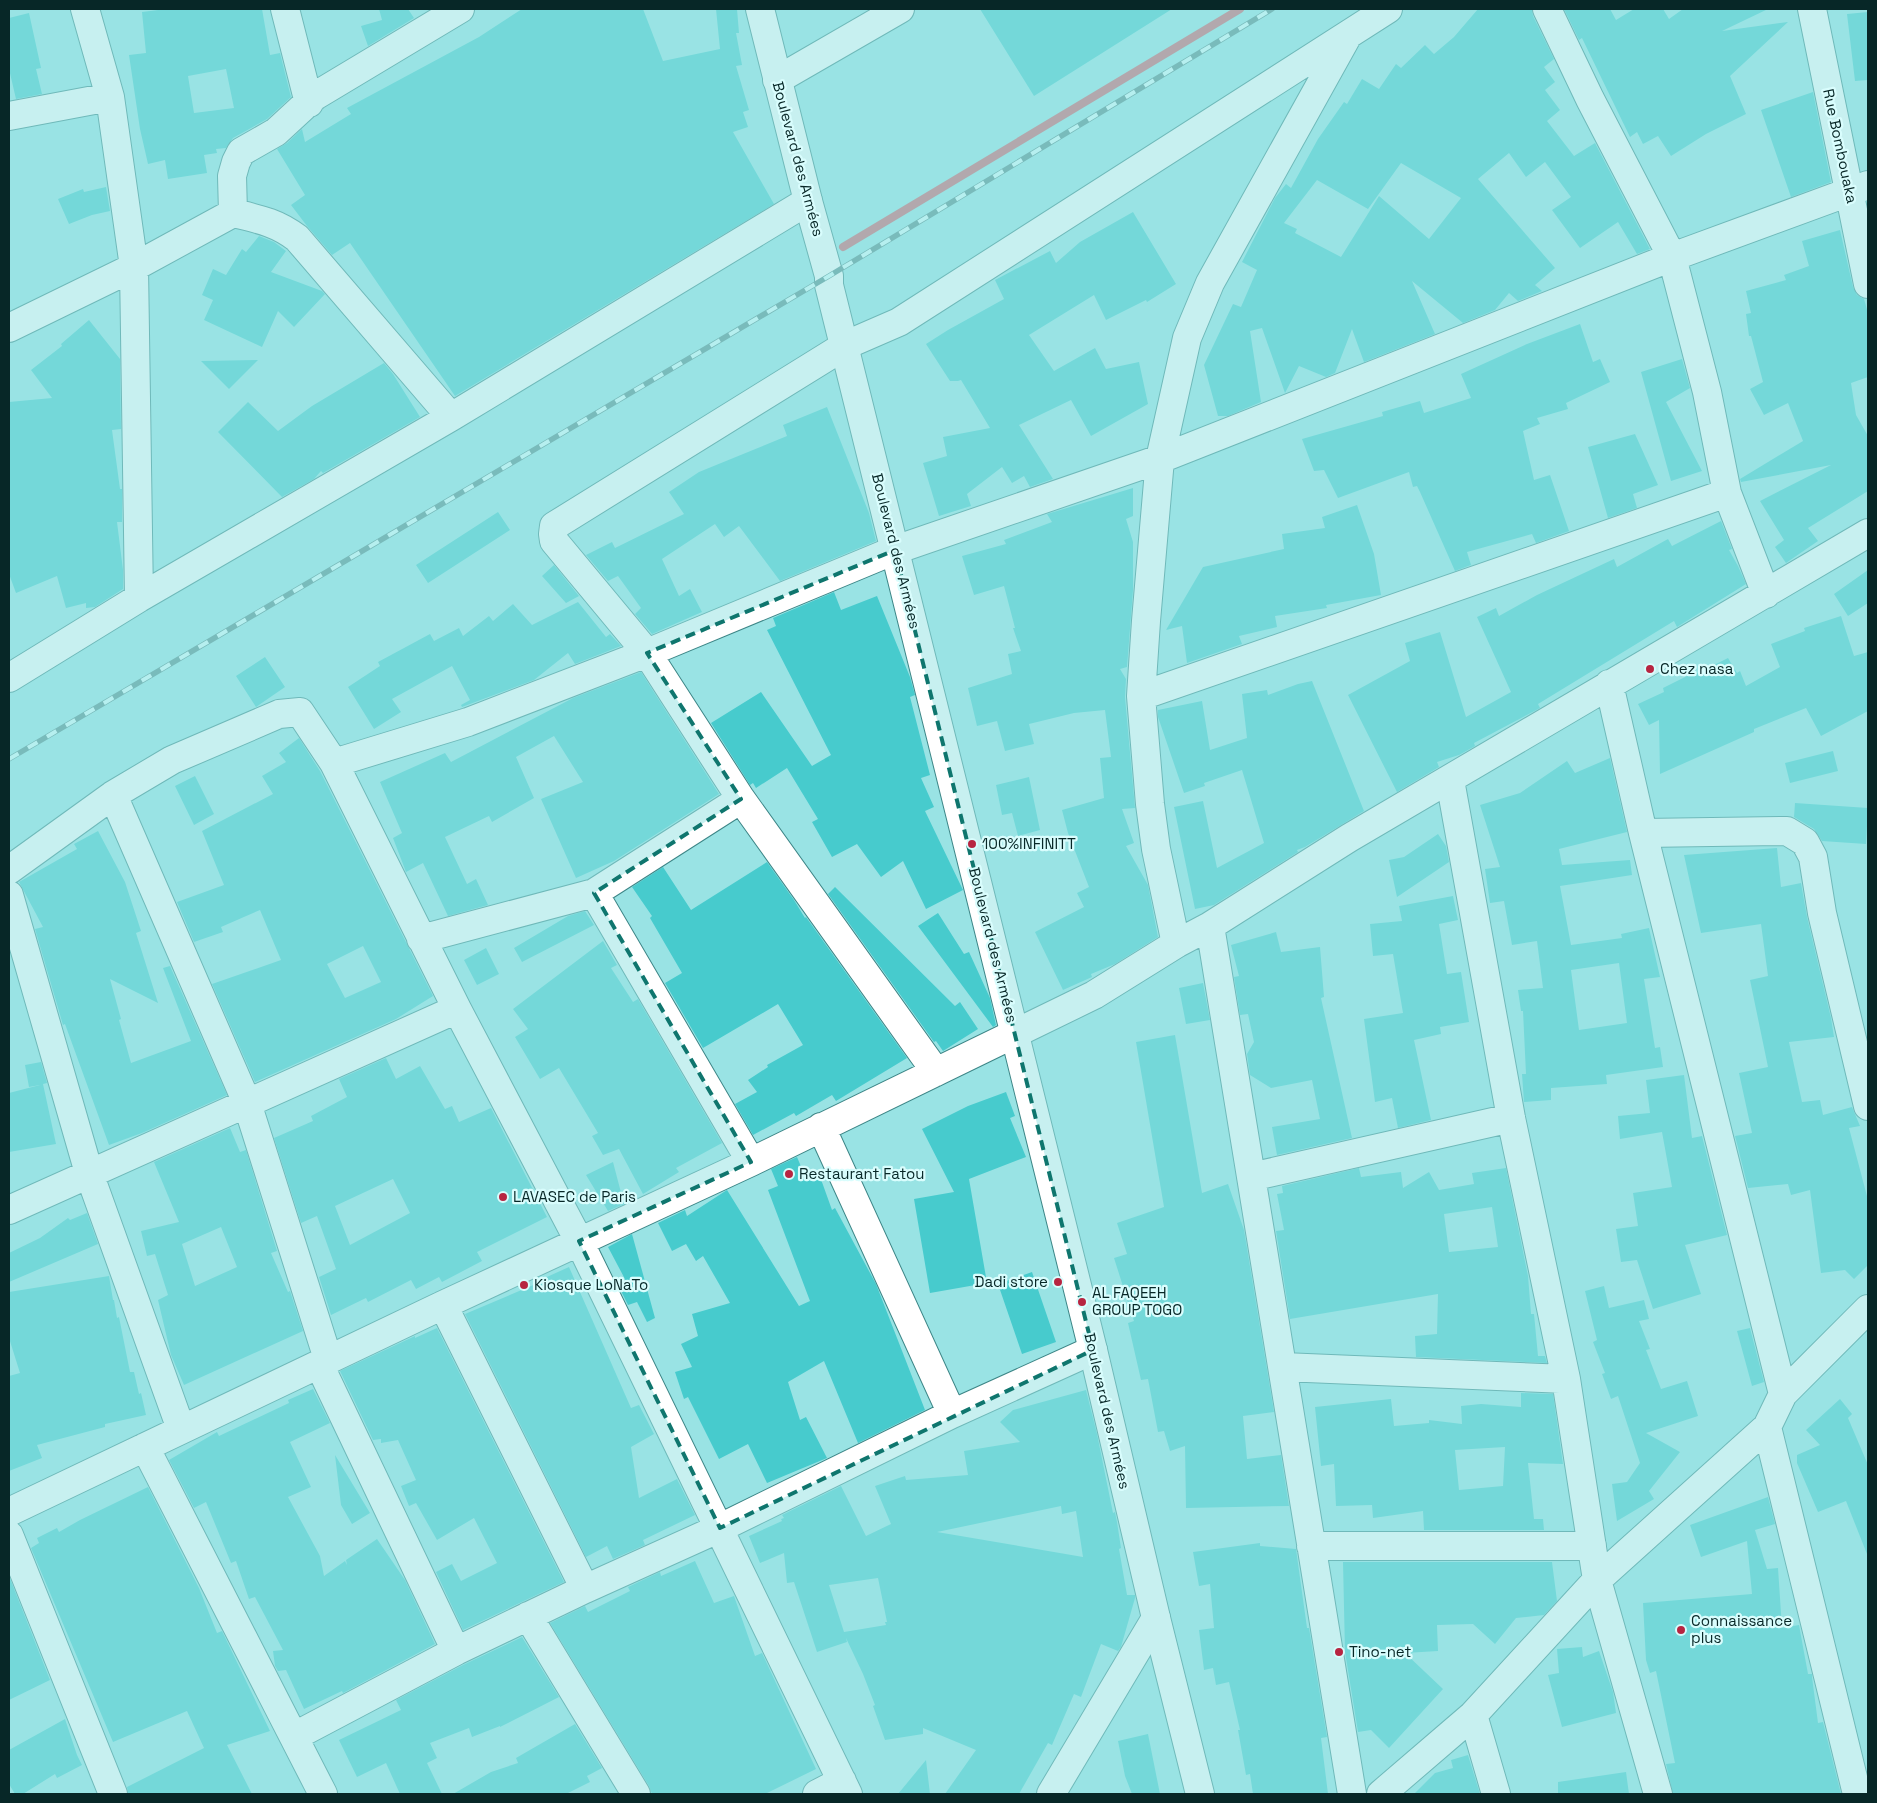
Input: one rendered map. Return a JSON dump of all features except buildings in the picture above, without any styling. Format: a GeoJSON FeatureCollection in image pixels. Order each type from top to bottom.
{"type":"FeatureCollection","features":[{"type":"Feature","properties":{"kind":"street"},"geometry":{"type":"LineString","coordinates":[[86,9],[110,96],[134,266],[139,598]]}},
{"type":"Feature","properties":{"kind":"street"},"geometry":{"type":"LineString","coordinates":[[285,9],[309,103]]}},
{"type":"Feature","properties":{"kind":"street"},"geometry":{"type":"LineString","coordinates":[[233,213],[232,176],[236,162],[242,152],[276,132],[315,96],[460,9]]}},
{"type":"Feature","properties":{"kind":"street","name":"Boulevard des Armées"},"geometry":{"type":"LineString","coordinates":[[760,9],[808,201],[829,276],[829,285],[846,345],[1200,1794]]}},
{"type":"Feature","properties":{"kind":"street"},"geometry":{"type":"LineString","coordinates":[[777,80],[900,9]]}},
{"type":"Feature","properties":{"kind":"street"},"geometry":{"type":"LineString","coordinates":[[936,1072],[740,799],[648,653],[554,541],[554,526],[846,345],[899,322],[1349,32],[1388,9]]}},
{"type":"Feature","properties":{"kind":"street"},"geometry":{"type":"LineString","coordinates":[[1547,9],[1590,100],[1672,256],[1707,392],[1727,492],[1766,594]]}},
{"type":"Feature","properties":{"kind":"street","name":"Rue Bombouaka"},"geometry":{"type":"LineString","coordinates":[[1812,9],[1859,188],[1868,284]]}},
{"type":"Feature","properties":{"kind":"street"},"geometry":{"type":"LineString","coordinates":[[1176,944],[1152,822],[1142,696],[1146,621],[1160,460],[1187,338],[1210,283],[1349,32]]}},
{"type":"Feature","properties":{"kind":"street"},"geometry":{"type":"LineString","coordinates":[[9,116],[110,96]]}},
{"type":"Feature","properties":{"kind":"street"},"geometry":{"type":"LineString","coordinates":[[334,763],[468,722],[648,653],[895,550],[1160,460],[1672,256],[1859,188]]}},
{"type":"Feature","properties":{"kind":"street"},"geometry":{"type":"LineString","coordinates":[[9,678],[139,598],[451,417],[808,201]]}},
{"type":"Feature","properties":{"kind":"street"},"geometry":{"type":"LineString","coordinates":[[9,328],[134,266],[233,213],[268,221],[284,228],[297,238],[451,417]]}},
{"type":"Feature","properties":{"kind":"street"},"geometry":{"type":"LineString","coordinates":[[1142,696],[1727,492]]}},
{"type":"Feature","properties":{"kind":"street"},"geometry":{"type":"LineString","coordinates":[[9,1512],[324,1361],[751,1162],[1094,995],[1176,944],[1210,926],[1349,838],[1868,534]]}},
{"type":"Feature","properties":{"kind":"street"},"geometry":{"type":"LineString","coordinates":[[1609,684],[1643,833],[1783,1394]]}},
{"type":"Feature","properties":{"kind":"street"},"geometry":{"type":"LineString","coordinates":[[9,870],[113,796],[172,760],[279,714],[300,712],[334,763],[457,1009],[579,1241],[845,1788],[817,1794]]}},
{"type":"Feature","properties":{"kind":"street"},"geometry":{"type":"LineString","coordinates":[[1450,780],[1511,1118],[1566,1379],[1597,1580],[1658,1794]]}},
{"type":"Feature","properties":{"kind":"street"},"geometry":{"type":"LineString","coordinates":[[113,796],[247,1103],[324,1361],[456,1651]]}},
{"type":"Feature","properties":{"kind":"street"},"geometry":{"type":"LineString","coordinates":[[422,939],[594,893],[740,799]]}},
{"type":"Feature","properties":{"kind":"street"},"geometry":{"type":"LineString","coordinates":[[1643,833],[1787,831],[1805,842],[1813,857],[1822,913],[1868,1106]]}},
{"type":"Feature","properties":{"kind":"street"},"geometry":{"type":"LineString","coordinates":[[594,893],[751,1162]]}},
{"type":"Feature","properties":{"kind":"street"},"geometry":{"type":"LineString","coordinates":[[9,895],[89,1172],[181,1429]]}},
{"type":"Feature","properties":{"kind":"street"},"geometry":{"type":"LineString","coordinates":[[1210,926],[1352,1794]]}},
{"type":"Feature","properties":{"kind":"street"},"geometry":{"type":"LineString","coordinates":[[9,1210],[89,1172],[457,1009]]}},
{"type":"Feature","properties":{"kind":"street"},"geometry":{"type":"LineString","coordinates":[[1250,1177],[1511,1118]]}},
{"type":"Feature","properties":{"kind":"street"},"geometry":{"type":"LineString","coordinates":[[822,1127],[952,1414]]}},
{"type":"Feature","properties":{"kind":"street"},"geometry":{"type":"LineString","coordinates":[[443,1305],[585,1589]]}},
{"type":"Feature","properties":{"kind":"street"},"geometry":{"type":"LineString","coordinates":[[1381,1794],[1473,1715],[1597,1580],[1767,1427],[1783,1394],[1868,1309]]}},
{"type":"Feature","properties":{"kind":"street"},"geometry":{"type":"LineString","coordinates":[[295,1736],[456,1651],[528,1616],[720,1528],[952,1414],[1093,1350]]}},
{"type":"Feature","properties":{"kind":"street"},"geometry":{"type":"LineString","coordinates":[[1283,1368],[1566,1379]]}},
{"type":"Feature","properties":{"kind":"street"},"geometry":{"type":"LineString","coordinates":[[1767,1427],[1857,1794]]}},
{"type":"Feature","properties":{"kind":"street"},"geometry":{"type":"LineString","coordinates":[[144,1446],[295,1736],[323,1794]]}},
{"type":"Feature","properties":{"kind":"street"},"geometry":{"type":"LineString","coordinates":[[9,1536],[113,1794]]}},
{"type":"Feature","properties":{"kind":"street"},"geometry":{"type":"LineString","coordinates":[[1311,1546],[1592,1546]]}},
{"type":"Feature","properties":{"kind":"street"},"geometry":{"type":"LineString","coordinates":[[528,1616],[636,1794]]}},
{"type":"Feature","properties":{"kind":"street"},"geometry":{"type":"LineString","coordinates":[[1051,1794],[1156,1618]]}},
{"type":"Feature","properties":{"kind":"street"},"geometry":{"type":"LineString","coordinates":[[1473,1715],[1496,1794]]}},
{"type":"Feature","properties":{"kind":"highlighted area"},"geometry":{"type":"Polygon","coordinates":[[[895,550],[1093,1350],[720,1528],[579,1241],[751,1162],[594,893],[741,799],[647,653],[895,550]]]}},
{"type":"Feature","properties":{"kind":"waterway"},"geometry":{"type":"LineString","coordinates":[[843,247],[1240,9]]}},
{"type":"Feature","properties":{"kind":"railway"},"geometry":{"type":"LineString","coordinates":[[9,759],[829,276],[1272,9]]}},
{"type":"Feature","properties":{"kind":"place","name":"Chez nasa"},"geometry":{"type":"Point","coordinates":[1650,669]}},
{"type":"Feature","properties":{"kind":"place","name":"100%INFINITT"},"geometry":{"type":"Point","coordinates":[972,844]}},
{"type":"Feature","properties":{"kind":"place","name":"Restaurant Fatou"},"geometry":{"type":"Point","coordinates":[789,1174]}},
{"type":"Feature","properties":{"kind":"place","name":"LAVASEC de Paris"},"geometry":{"type":"Point","coordinates":[503,1197]}},
{"type":"Feature","properties":{"kind":"place","name":"Dadi store"},"geometry":{"type":"Point","coordinates":[1058,1282]}},
{"type":"Feature","properties":{"kind":"place","name":"Kiosque LoNaTo"},"geometry":{"type":"Point","coordinates":[524,1285]}},
{"type":"Feature","properties":{"kind":"place","name":"AL FAQEEH GROUP TOGO"},"geometry":{"type":"Point","coordinates":[1082,1302]}},
{"type":"Feature","properties":{"kind":"place","name":"Connaissance plus"},"geometry":{"type":"Point","coordinates":[1681,1630]}},
{"type":"Feature","properties":{"kind":"place","name":"Tino-net"},"geometry":{"type":"Point","coordinates":[1339,1652]}}]}
